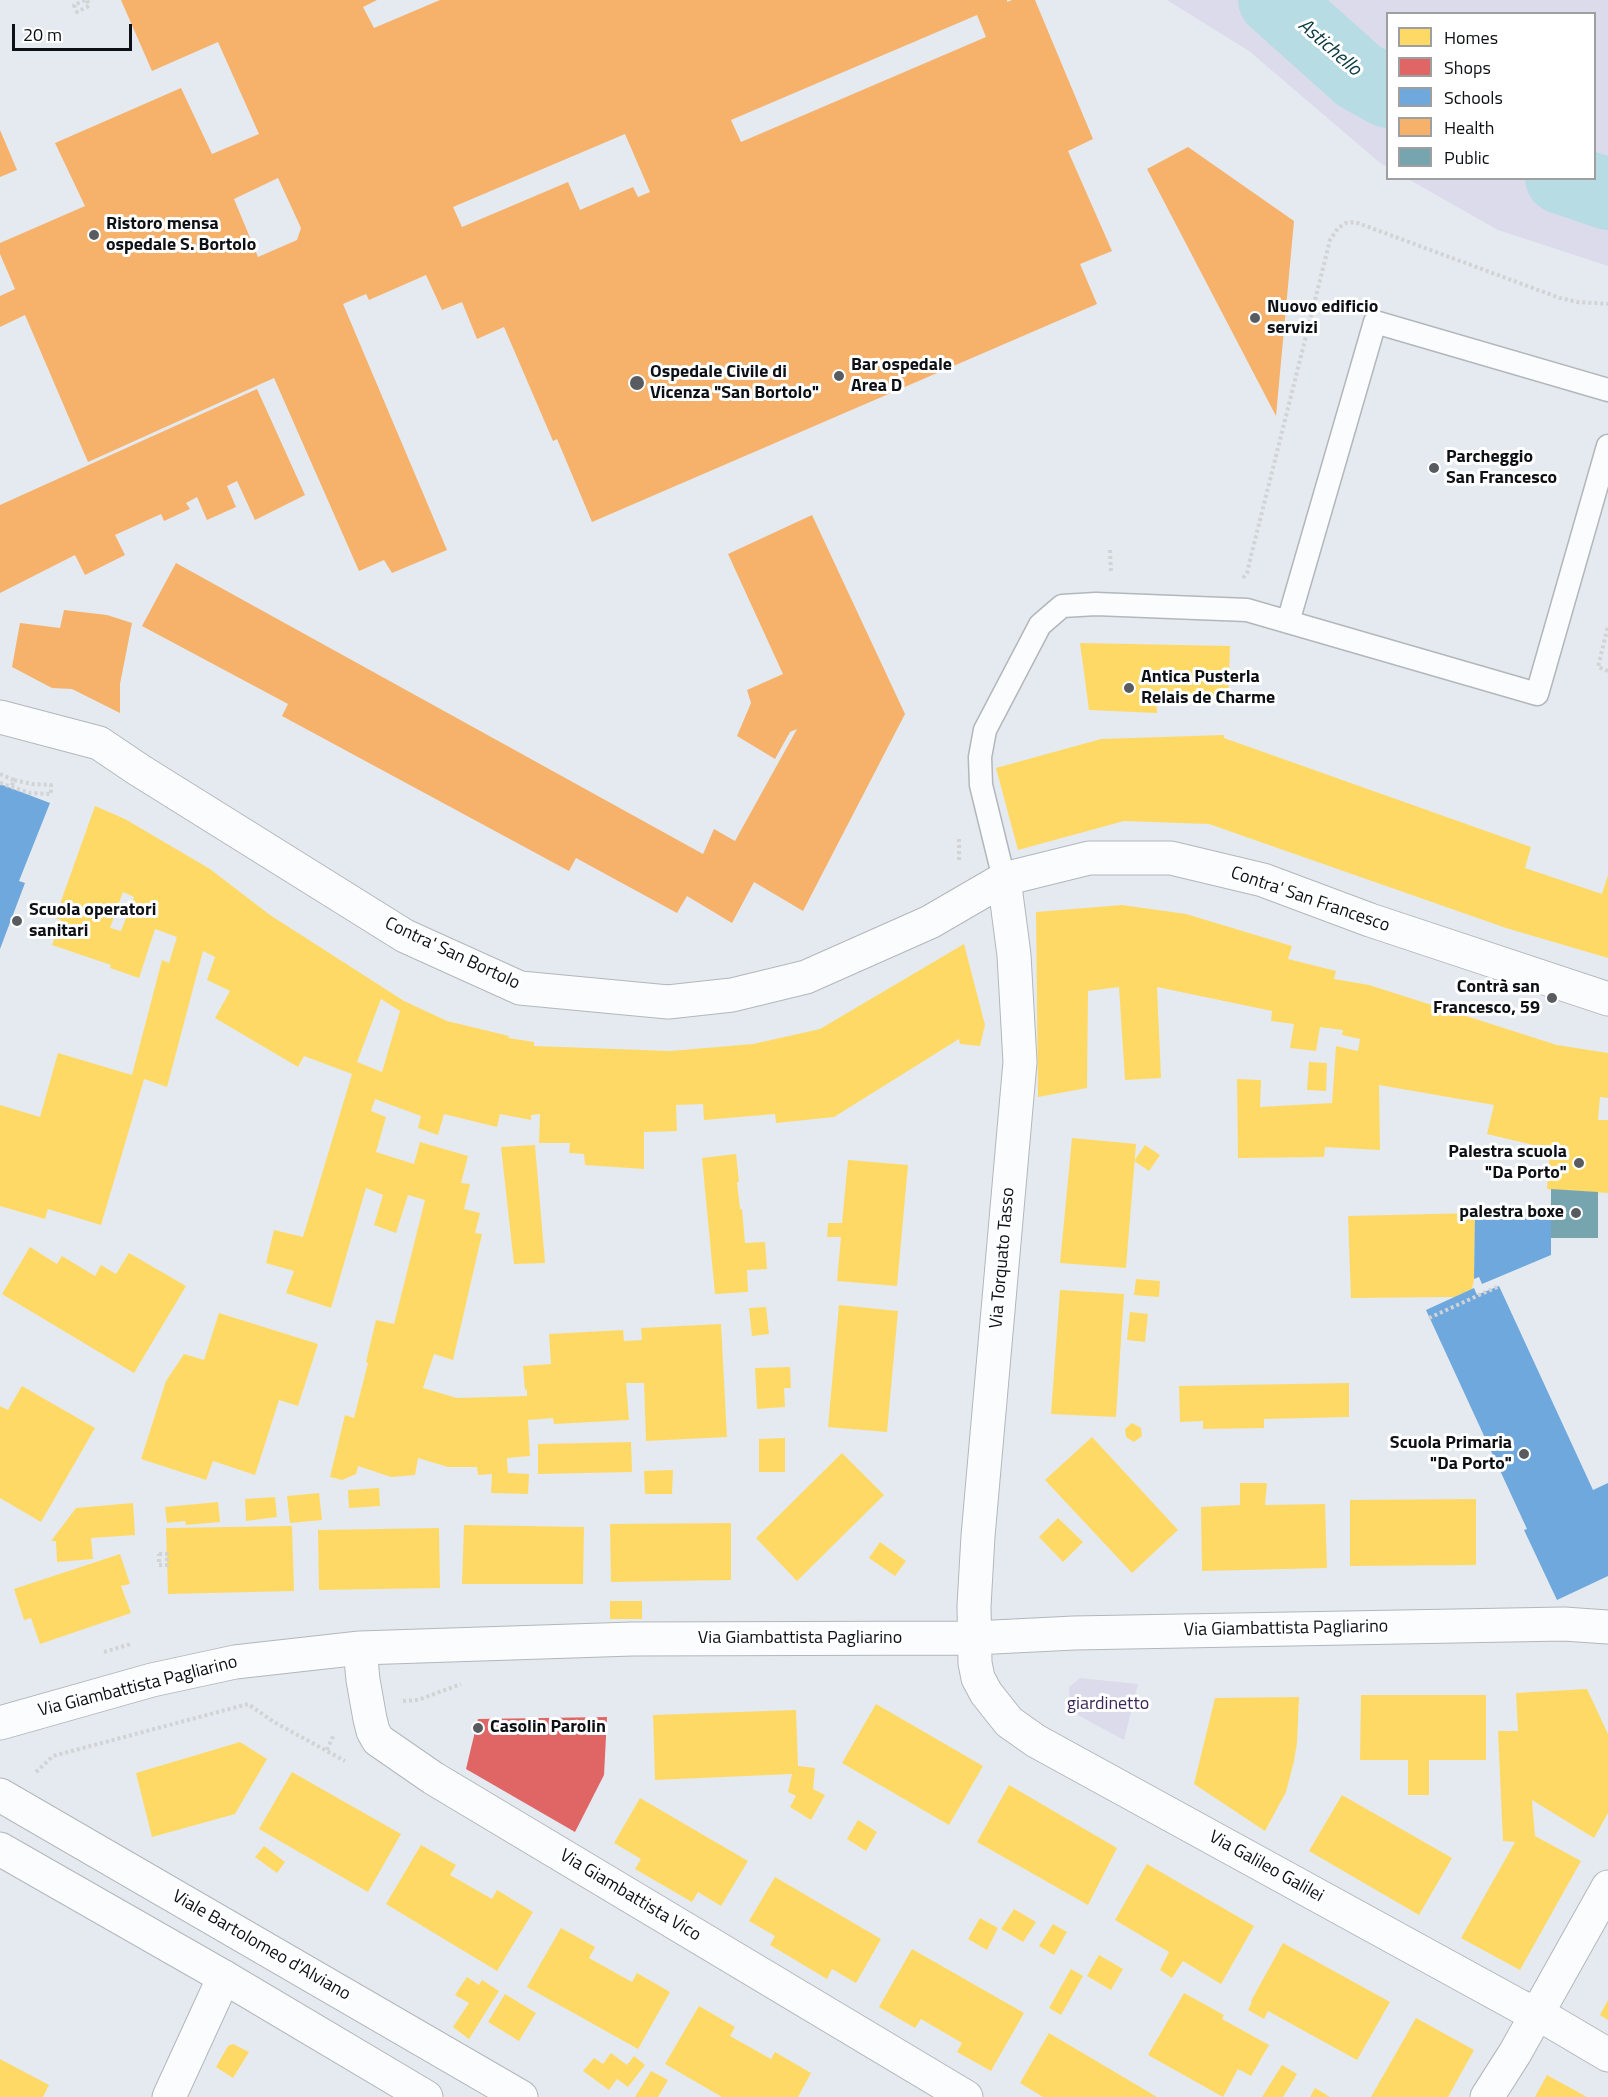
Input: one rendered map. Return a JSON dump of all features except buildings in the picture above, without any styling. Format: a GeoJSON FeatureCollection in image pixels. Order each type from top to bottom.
{"type":"FeatureCollection","features":[{"type":"Feature","properties":{"kind":"street","name":"Contra' San Bortolo"},"geometry":{"type":"LineString","coordinates":[[0,717],[99,743],[149,777],[405,936],[520,988],[668,1002],[732,995],[806,977],[930,922],[1004,879]]}},
{"type":"Feature","properties":{"kind":"street","name":"Contra' San Francesco"},"geometry":{"type":"LineString","coordinates":[[1004,879],[1089,858],[1171,858],[1263,880],[1370,920],[1608,999]]}},
{"type":"Feature","properties":{"kind":"street","name":"Via Torquato Tasso"},"geometry":{"type":"LineString","coordinates":[[974,1638],[978,1536],[1020,1062],[1014,955],[1004,879]]}},
{"type":"Feature","properties":{"kind":"street","name":"Via Giambattista Pagliarino"},"geometry":{"type":"LineString","coordinates":[[0,1723],[152,1680],[235,1662],[287,1654],[360,1648],[632,1639],[974,1638],[1074,1633],[1564,1623],[1608,1627]]}},
{"type":"Feature","properties":{"kind":"street","name":"Via Galileo Galilei"},"geometry":{"type":"LineString","coordinates":[[974,1638],[978,1678],[986,1692],[1009,1722],[1036,1741],[1521,2007],[1537,2013],[1608,2055]]}},
{"type":"Feature","properties":{"kind":"street","name":"Via Giambattista Vico"},"geometry":{"type":"LineString","coordinates":[[360,1648],[368,1711],[378,1740],[433,1778],[966,2097]]}},
{"type":"Feature","properties":{"kind":"street","name":"Viale Bartolomeo d'Alviano"},"geometry":{"type":"LineString","coordinates":[[0,1795],[521,2097]]}},
{"type":"Feature","properties":{"kind":"street"},"geometry":{"type":"LineString","coordinates":[[0,1849],[224,1977],[426,2097]]}},
{"type":"Feature","properties":{"kind":"street"},"geometry":{"type":"LineString","coordinates":[[1487,2097],[1515,2053],[1608,1887]]}},
{"type":"Feature","properties":{"kind":"street"},"geometry":{"type":"LineString","coordinates":[[168,2097],[224,1977]]}},
{"type":"Feature","properties":{"kind":"lane"},"geometry":{"type":"LineString","coordinates":[[1288,622],[1375,322],[1608,390]]}},
{"type":"Feature","properties":{"kind":"lane"},"geometry":{"type":"LineString","coordinates":[[1004,879],[981,785],[981,757],[985,729],[1040,625],[1062,606],[1096,604],[1247,610],[1537,694],[1608,446]]}},
{"type":"Feature","properties":{"kind":"path"},"geometry":{"type":"LineString","coordinates":[[1240,583],[1247,573],[1330,240],[1338,228],[1346,223],[1355,222],[1560,298],[1584,303],[1608,304]]}},
{"type":"Feature","properties":{"kind":"path"},"geometry":{"type":"LineString","coordinates":[[1110,550],[1111,578]]}},
{"type":"Feature","properties":{"kind":"path"},"geometry":{"type":"LineString","coordinates":[[1608,626],[1598,667],[1608,671]]}},
{"type":"Feature","properties":{"kind":"path"},"geometry":{"type":"LineString","coordinates":[[0,774],[32,784],[51,785],[51,794],[30,793],[0,783]]}},
{"type":"Feature","properties":{"kind":"path"},"geometry":{"type":"LineString","coordinates":[[11,788],[14,780]]}},
{"type":"Feature","properties":{"kind":"path"},"geometry":{"type":"LineString","coordinates":[[957,831],[959,868]]}},
{"type":"Feature","properties":{"kind":"path"},"geometry":{"type":"LineString","coordinates":[[1430,1318],[1499,1286]]}},
{"type":"Feature","properties":{"kind":"path"},"geometry":{"type":"LineString","coordinates":[[33,1774],[53,1756],[248,1704],[274,1722],[327,1750]]}},
{"type":"Feature","properties":{"kind":"green space"},"geometry":{"type":"Polygon","coordinates":[[[1167,0],[1608,0],[1608,266],[1498,230],[1410,180],[1596,180],[1596,12],[1386,12],[1386,166],[1249,51],[1167,0]]]}},
{"type":"Feature","properties":{"kind":"green space","name":"giardinetto"},"geometry":{"type":"Polygon","coordinates":[[[1080,1678],[1138,1684],[1124,1740],[1074,1713],[1070,1703],[1069,1687],[1080,1678]]]}},
{"type":"Feature","properties":{"kind":"waterway","name":"Astichello"},"geometry":{"type":"LineString","coordinates":[[1274,0],[1359,76],[1386,91]]}},
{"type":"Feature","properties":{"kind":"waterway","name":"Astichello"},"geometry":{"type":"LineString","coordinates":[[1567,180],[1608,194]]}},
{"type":"Feature","properties":{"kind":"place","name":"Ristoro mensa ospedale S. Bortolo"},"geometry":{"type":"Point","coordinates":[94,235]}},
{"type":"Feature","properties":{"kind":"place","name":"Nuovo edificio servizi"},"geometry":{"type":"Point","coordinates":[1255,318]}},
{"type":"Feature","properties":{"kind":"place","name":"Bar ospedale Area D"},"geometry":{"type":"Point","coordinates":[839,376]}},
{"type":"Feature","properties":{"kind":"place","name":"Ospedale Civile di Vicenza \"San Bortolo\""},"geometry":{"type":"Point","coordinates":[637,383]}},
{"type":"Feature","properties":{"kind":"place","name":"Parcheggio San Francesco"},"geometry":{"type":"Point","coordinates":[1434,468]}},
{"type":"Feature","properties":{"kind":"place","name":"Antica Pusterla Relais de Charme"},"geometry":{"type":"Point","coordinates":[1129,688]}},
{"type":"Feature","properties":{"kind":"place","name":"Scuola operatori sanitari"},"geometry":{"type":"Point","coordinates":[17,921]}},
{"type":"Feature","properties":{"kind":"place","name":"Contrà san Francesco, 59"},"geometry":{"type":"Point","coordinates":[1552,998]}},
{"type":"Feature","properties":{"kind":"place","name":"Palestra scuola \"Da Porto\""},"geometry":{"type":"Point","coordinates":[1579,1163]}},
{"type":"Feature","properties":{"kind":"place","name":"palestra boxe"},"geometry":{"type":"Point","coordinates":[1576,1213]}},
{"type":"Feature","properties":{"kind":"place","name":"Scuola Primaria \"Da Porto\""},"geometry":{"type":"Point","coordinates":[1524,1454]}},
{"type":"Feature","properties":{"kind":"place","name":"Casolin Parolin"},"geometry":{"type":"Point","coordinates":[478,1728]}}]}
